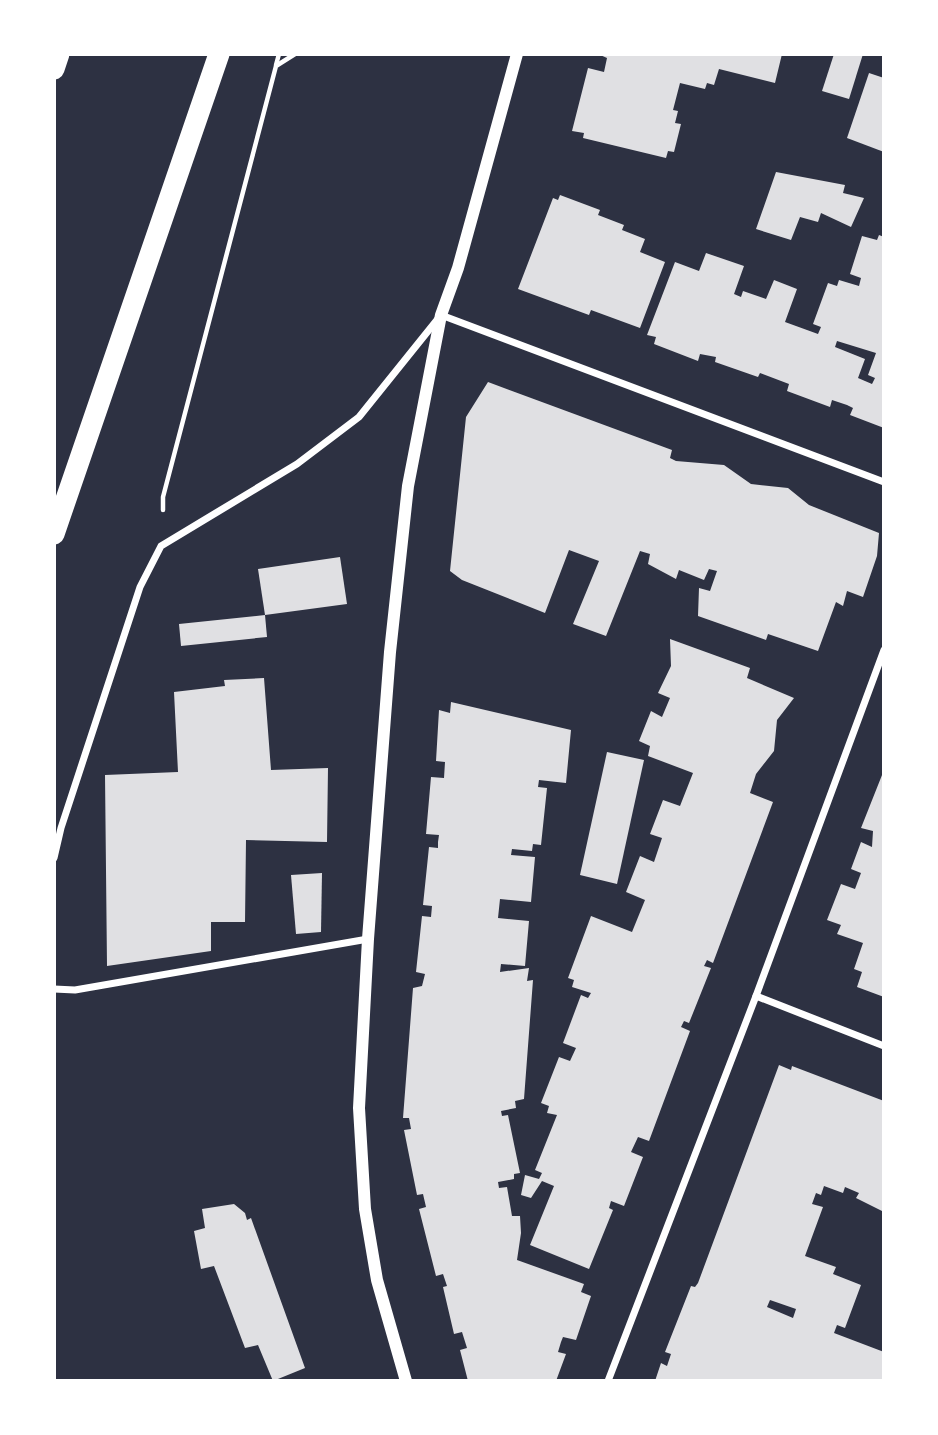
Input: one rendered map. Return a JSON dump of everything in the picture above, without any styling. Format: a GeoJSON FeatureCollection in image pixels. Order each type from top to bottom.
{"type":"FeatureCollection","features":[{"type":"Feature","properties":{"kind":"highway"},"geometry":{"type":"LineString","coordinates":[[54,69],[59,54]]}},
{"type":"Feature","properties":{"kind":"highway"},"geometry":{"type":"LineString","coordinates":[[54,534],[219,54]]}},
{"type":"Feature","properties":{"kind":"street"},"geometry":{"type":"LineString","coordinates":[[406,1381],[377,1280],[365,1209],[359,1108],[368,939],[390,652],[408,486],[440,315],[458,268],[517,54]]}},
{"type":"Feature","properties":{"kind":"street"},"geometry":{"type":"LineString","coordinates":[[440,315],[884,482]]}},
{"type":"Feature","properties":{"kind":"street"},"geometry":{"type":"LineString","coordinates":[[54,858],[61,828],[141,587],[161,546],[297,464],[359,417],[440,315]]}},
{"type":"Feature","properties":{"kind":"street"},"geometry":{"type":"LineString","coordinates":[[608,1381],[756,996],[884,650]]}},
{"type":"Feature","properties":{"kind":"street"},"geometry":{"type":"LineString","coordinates":[[54,989],[75,990],[368,939]]}},
{"type":"Feature","properties":{"kind":"street"},"geometry":{"type":"LineString","coordinates":[[756,996],[884,1046]]}},
{"type":"Feature","properties":{"kind":"path"},"geometry":{"type":"LineString","coordinates":[[161,546],[163,497],[279,54]]}},
{"type":"Feature","properties":{"kind":"path"},"geometry":{"type":"LineString","coordinates":[[275,66],[295,54]]}},
{"type":"Feature","properties":{"kind":"building"},"geometry":{"type":"Polygon","coordinates":[[[598,54],[782,54],[775,83],[719,69],[714,85],[707,83],[705,89],[680,83],[673,110],[678,111],[675,123],[681,124],[674,152],[668,151],[666,158],[583,138],[584,133],[572,131],[588,68],[604,72],[607,58],[598,54]]]}},
{"type":"Feature","properties":{"kind":"building"},"geometry":{"type":"Polygon","coordinates":[[[834,54],[863,54],[849,99],[822,91],[834,54]]]}},
{"type":"Feature","properties":{"kind":"building"},"geometry":{"type":"Polygon","coordinates":[[[869,73],[884,78],[884,152],[847,138],[869,73]]]}},
{"type":"Feature","properties":{"kind":"building"},"geometry":{"type":"Polygon","coordinates":[[[776,172],[845,185],[843,193],[864,198],[851,227],[821,213],[818,222],[800,217],[791,240],[756,229],[776,172]]]}},
{"type":"Feature","properties":{"kind":"building"},"geometry":{"type":"Polygon","coordinates":[[[560,195],[600,210],[598,215],[624,225],[622,230],[645,239],[640,252],[665,262],[640,328],[591,310],[589,315],[518,289],[553,198],[558,200],[560,195]]]}},
{"type":"Feature","properties":{"kind":"building"},"geometry":{"type":"Polygon","coordinates":[[[879,235],[884,237],[884,428],[850,415],[853,408],[847,405],[832,400],[830,407],[787,391],[789,384],[760,373],[758,377],[715,362],[716,357],[700,354],[698,361],[654,344],[656,337],[647,335],[675,262],[699,271],[706,253],[744,266],[734,294],[741,297],[743,291],[766,299],[774,280],[797,289],[785,322],[818,334],[821,327],[813,324],[828,283],[837,286],[839,280],[859,286],[861,278],[850,274],[862,236],[877,240],[879,235]],[[837,341],[835,347],[865,359],[858,378],[872,384],[875,378],[868,375],[876,353],[837,341]]]}},
{"type":"Feature","properties":{"kind":"building"},"geometry":{"type":"Polygon","coordinates":[[[488,382],[672,450],[670,458],[676,461],[724,465],[751,484],[788,488],[809,505],[879,533],[877,556],[863,597],[847,591],[843,606],[836,602],[818,651],[768,634],[766,640],[698,616],[699,588],[710,591],[717,571],[709,569],[704,580],[679,570],[676,579],[648,564],[650,554],[640,551],[606,636],[573,624],[599,561],[569,550],[545,613],[462,580],[450,571],[466,417],[488,382]]]}},
{"type":"Feature","properties":{"kind":"building"},"geometry":{"type":"Polygon","coordinates":[[[340,557],[347,604],[265,615],[258,569],[340,557]]]}},
{"type":"Feature","properties":{"kind":"building"},"geometry":{"type":"Polygon","coordinates":[[[265,615],[267,637],[181,646],[179,624],[265,615]]]}},
{"type":"Feature","properties":{"kind":"building"},"geometry":{"type":"Polygon","coordinates":[[[670,639],[750,668],[747,678],[794,698],[777,720],[774,751],[756,774],[750,793],[773,802],[713,963],[707,960],[704,966],[711,968],[689,1023],[684,1021],[681,1027],[690,1031],[649,1141],[638,1137],[631,1152],[643,1157],[624,1206],[611,1201],[609,1208],[613,1210],[589,1269],[530,1245],[554,1186],[542,1181],[531,1198],[521,1195],[525,1175],[539,1179],[542,1173],[535,1170],[557,1115],[547,1113],[549,1106],[541,1103],[559,1057],[570,1061],[576,1048],[563,1043],[581,995],[588,998],[591,993],[572,987],[574,980],[568,978],[591,916],[632,932],[645,900],[626,892],[640,856],[654,862],[662,838],[650,834],[663,800],[680,806],[693,773],[648,756],[650,746],[639,741],[651,711],[662,717],[670,698],[658,693],[671,666],[670,639]]]}},
{"type":"Feature","properties":{"kind":"building"},"geometry":{"type":"Polygon","coordinates":[[[264,678],[271,770],[328,768],[327,842],[246,840],[245,922],[211,922],[211,951],[107,966],[105,775],[178,772],[174,692],[225,686],[224,680],[264,678]]]}},
{"type":"Feature","properties":{"kind":"building"},"geometry":{"type":"Polygon","coordinates":[[[451,702],[571,730],[566,783],[539,780],[538,787],[547,788],[541,845],[533,844],[532,851],[512,849],[511,855],[535,857],[531,902],[500,899],[498,918],[529,921],[525,966],[501,964],[500,972],[529,968],[527,981],[533,980],[524,1099],[515,1101],[516,1108],[501,1111],[502,1116],[508,1115],[520,1173],[514,1174],[514,1179],[498,1182],[499,1188],[507,1187],[512,1216],[520,1216],[521,1233],[517,1260],[584,1284],[581,1292],[591,1296],[576,1340],[563,1337],[558,1352],[566,1354],[556,1381],[468,1381],[460,1350],[467,1348],[462,1332],[454,1334],[443,1287],[447,1286],[443,1274],[436,1276],[419,1209],[426,1207],[423,1194],[417,1195],[404,1130],[411,1129],[409,1118],[403,1118],[413,988],[422,986],[425,974],[416,972],[422,916],[431,917],[432,906],[423,905],[429,847],[438,848],[439,835],[426,834],[431,777],[444,778],[445,762],[436,761],[439,710],[450,713],[451,702]]]}},
{"type":"Feature","properties":{"kind":"building"},"geometry":{"type":"Polygon","coordinates":[[[607,752],[644,760],[617,884],[580,875],[607,752]]]}},
{"type":"Feature","properties":{"kind":"building"},"geometry":{"type":"Polygon","coordinates":[[[884,770],[884,997],[857,987],[862,972],[854,969],[863,943],[837,934],[841,925],[827,920],[841,884],[855,889],[861,873],[851,869],[861,842],[872,847],[873,831],[861,828],[884,770]]]}},
{"type":"Feature","properties":{"kind":"building"},"geometry":{"type":"Polygon","coordinates":[[[322,873],[321,932],[296,934],[291,875],[322,873]]]}},
{"type":"Feature","properties":{"kind":"building"},"geometry":{"type":"Polygon","coordinates":[[[779,1065],[791,1070],[792,1066],[884,1101],[884,1212],[856,1198],[859,1193],[845,1187],[843,1193],[824,1186],[821,1195],[816,1193],[812,1204],[823,1207],[805,1256],[836,1267],[833,1274],[861,1285],[845,1328],[837,1325],[834,1333],[884,1352],[884,1381],[655,1381],[661,1363],[667,1366],[671,1354],[665,1352],[691,1286],[695,1287],[779,1065]],[[770,1300],[767,1307],[793,1318],[796,1309],[770,1300]]]}},
{"type":"Feature","properties":{"kind":"building"},"geometry":{"type":"Polygon","coordinates":[[[234,1204],[245,1213],[247,1220],[251,1218],[305,1368],[273,1381],[258,1345],[245,1348],[214,1266],[201,1269],[194,1231],[205,1228],[202,1209],[234,1204]]]}}]}
